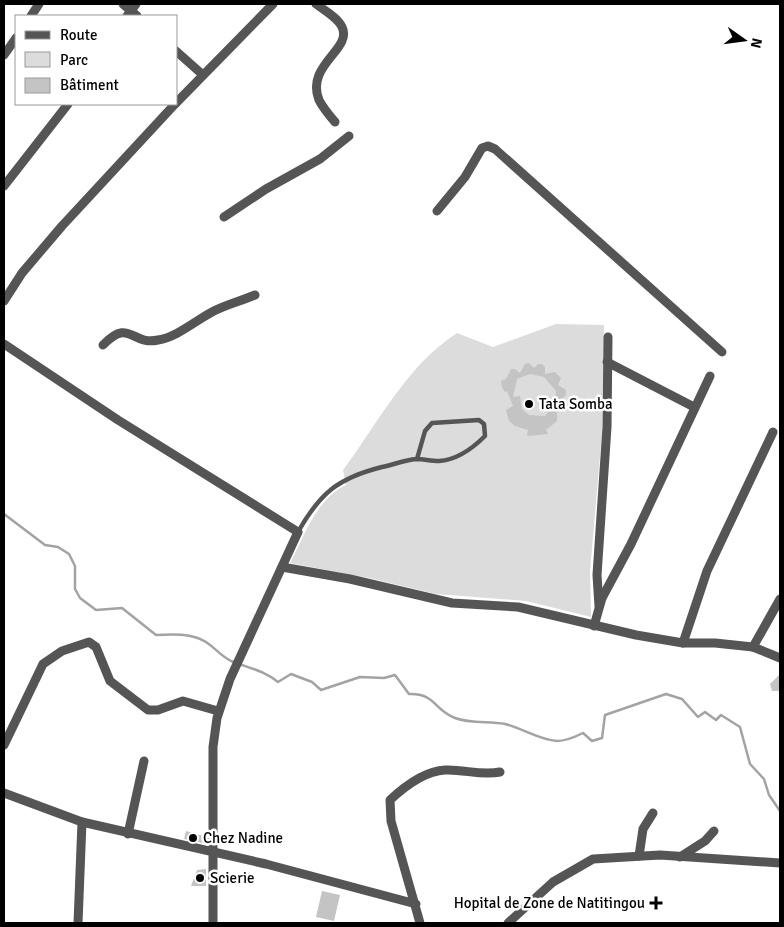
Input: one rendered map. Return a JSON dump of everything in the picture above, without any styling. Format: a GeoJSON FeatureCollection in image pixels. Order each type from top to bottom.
{"type":"FeatureCollection","features":[{"type":"Feature","properties":{"kind":"street"},"geometry":{"type":"LineString","coordinates":[[32,15],[39,4]]}},
{"type":"Feature","properties":{"kind":"street"},"geometry":{"type":"LineString","coordinates":[[123,4],[132,12]]}},
{"type":"Feature","properties":{"kind":"street"},"geometry":{"type":"LineString","coordinates":[[178,101],[273,4]]}},
{"type":"Feature","properties":{"kind":"street"},"geometry":{"type":"LineString","coordinates":[[316,4],[341,25],[344,31],[344,41],[320,69],[317,90],[318,98],[335,122]]}},
{"type":"Feature","properties":{"kind":"street"},"geometry":{"type":"LineString","coordinates":[[4,55],[15,39]]}},
{"type":"Feature","properties":{"kind":"street"},"geometry":{"type":"LineString","coordinates":[[178,53],[203,75]]}},
{"type":"Feature","properties":{"kind":"street"},"geometry":{"type":"LineString","coordinates":[[4,186],[67,105]]}},
{"type":"Feature","properties":{"kind":"street"},"geometry":{"type":"LineString","coordinates":[[4,301],[22,273],[62,226],[174,105]]}},
{"type":"Feature","properties":{"kind":"street"},"geometry":{"type":"LineString","coordinates":[[224,217],[266,188],[320,160],[349,136]]}},
{"type":"Feature","properties":{"kind":"street"},"geometry":{"type":"LineString","coordinates":[[437,211],[465,177],[482,148],[488,146],[495,149],[722,352]]}},
{"type":"Feature","properties":{"kind":"street"},"geometry":{"type":"LineString","coordinates":[[103,345],[119,332],[128,332],[148,341],[168,337],[215,310],[255,295]]}},
{"type":"Feature","properties":{"kind":"street"},"geometry":{"type":"LineString","coordinates":[[599,608],[596,575],[607,427],[608,336]]}},
{"type":"Feature","properties":{"kind":"street"},"geometry":{"type":"LineString","coordinates":[[4,344],[118,420],[298,532],[230,678],[218,711],[213,747],[213,923]]}},
{"type":"Feature","properties":{"kind":"street"},"geometry":{"type":"LineString","coordinates":[[607,362],[694,407]]}},
{"type":"Feature","properties":{"kind":"street"},"geometry":{"type":"LineString","coordinates":[[594,626],[599,608],[710,376]]}},
{"type":"Feature","properties":{"kind":"street"},"geometry":{"type":"LineString","coordinates":[[683,643],[707,571],[754,468],[773,432]]}},
{"type":"Feature","properties":{"kind":"street"},"geometry":{"type":"LineString","coordinates":[[282,567],[350,579],[452,603],[518,607],[594,626],[683,643],[715,643],[754,647],[780,658]]}},
{"type":"Feature","properties":{"kind":"street"},"geometry":{"type":"LineString","coordinates":[[754,647],[780,599]]}},
{"type":"Feature","properties":{"kind":"street"},"geometry":{"type":"LineString","coordinates":[[4,745],[43,664],[62,651],[89,642],[96,647],[110,681],[148,710],[158,710],[183,701],[218,711]]}},
{"type":"Feature","properties":{"kind":"street"},"geometry":{"type":"LineString","coordinates":[[128,834],[144,761]]}},
{"type":"Feature","properties":{"kind":"street"},"geometry":{"type":"LineString","coordinates":[[420,923],[391,821],[390,800],[417,779],[444,770],[480,774],[500,772]]}},
{"type":"Feature","properties":{"kind":"street"},"geometry":{"type":"LineString","coordinates":[[4,793],[82,822],[266,864],[416,904]]}},
{"type":"Feature","properties":{"kind":"street"},"geometry":{"type":"LineString","coordinates":[[639,856],[643,829],[653,813]]}},
{"type":"Feature","properties":{"kind":"street"},"geometry":{"type":"LineString","coordinates":[[78,923],[82,822]]}},
{"type":"Feature","properties":{"kind":"street"},"geometry":{"type":"LineString","coordinates":[[680,857],[705,841],[714,831]]}},
{"type":"Feature","properties":{"kind":"street"},"geometry":{"type":"LineString","coordinates":[[508,923],[553,882],[586,861],[607,857],[660,855],[780,863]]}},
{"type":"Feature","properties":{"kind":"lane"},"geometry":{"type":"LineString","coordinates":[[298,532],[320,499],[337,484],[362,472],[417,459],[450,459],[485,436],[484,424],[479,420],[432,423],[425,431],[417,459]]}},
{"type":"Feature","properties":{"kind":"green space"},"geometry":{"type":"Polygon","coordinates":[[[556,324],[604,325],[602,433],[590,571],[591,617],[526,601],[436,594],[369,578],[290,563],[319,508],[336,491],[346,485],[343,470],[394,396],[408,378],[439,346],[457,333],[493,347],[556,324]]]}},
{"type":"Feature","properties":{"kind":"building"},"geometry":{"type":"Polygon","coordinates":[[[529,363],[534,368],[538,364],[542,364],[545,367],[545,374],[555,372],[561,378],[558,385],[566,390],[566,395],[562,399],[564,407],[557,412],[557,421],[546,430],[548,434],[527,436],[528,430],[515,426],[509,421],[506,410],[513,406],[507,391],[505,392],[502,387],[501,381],[506,379],[511,369],[515,369],[520,373],[525,364],[529,363]],[[530,374],[517,379],[513,397],[520,396],[522,409],[529,415],[545,416],[555,403],[556,391],[544,377],[530,374]]]}},
{"type":"Feature","properties":{"kind":"building"},"geometry":{"type":"Polygon","coordinates":[[[780,674],[780,691],[772,691],[770,684],[780,674]]]}},
{"type":"Feature","properties":{"kind":"building"},"geometry":{"type":"Polygon","coordinates":[[[186,831],[207,837],[207,844],[184,839],[186,831]]]}},
{"type":"Feature","properties":{"kind":"building","name":"Scierie"},"geometry":{"type":"Polygon","coordinates":[[[206,869],[206,886],[191,886],[197,870],[206,869]]]}},
{"type":"Feature","properties":{"kind":"building"},"geometry":{"type":"Polygon","coordinates":[[[322,891],[340,895],[334,921],[316,917],[322,891]]]}},
{"type":"Feature","properties":{"kind":"waterway"},"geometry":{"type":"LineString","coordinates":[[4,514],[45,545],[58,547],[69,554],[75,566],[75,589],[80,598],[96,610],[122,608],[156,635],[169,634],[195,637],[209,644],[231,661],[261,672],[278,682],[291,674],[312,682],[321,690],[360,677],[384,678],[395,675],[409,694],[424,696],[448,715],[455,718],[467,721],[505,724],[557,741],[583,733],[592,741],[602,738],[605,715],[666,694],[682,699],[698,717],[705,712],[716,720],[721,715],[740,727],[750,764],[764,779],[769,795],[780,811]]}},
{"type":"Feature","properties":{"kind":"place","name":"Tata Somba"},"geometry":{"type":"Point","coordinates":[529,404]}},
{"type":"Feature","properties":{"kind":"place","name":"Chez Nadine"},"geometry":{"type":"Point","coordinates":[193,838]}},
{"type":"Feature","properties":{"kind":"place","name":"Scierie"},"geometry":{"type":"Point","coordinates":[200,878]}},
{"type":"Feature","properties":{"kind":"place","name":"Hopital de Zone de Natitingou"},"geometry":{"type":"Point","coordinates":[656,903]}}]}
